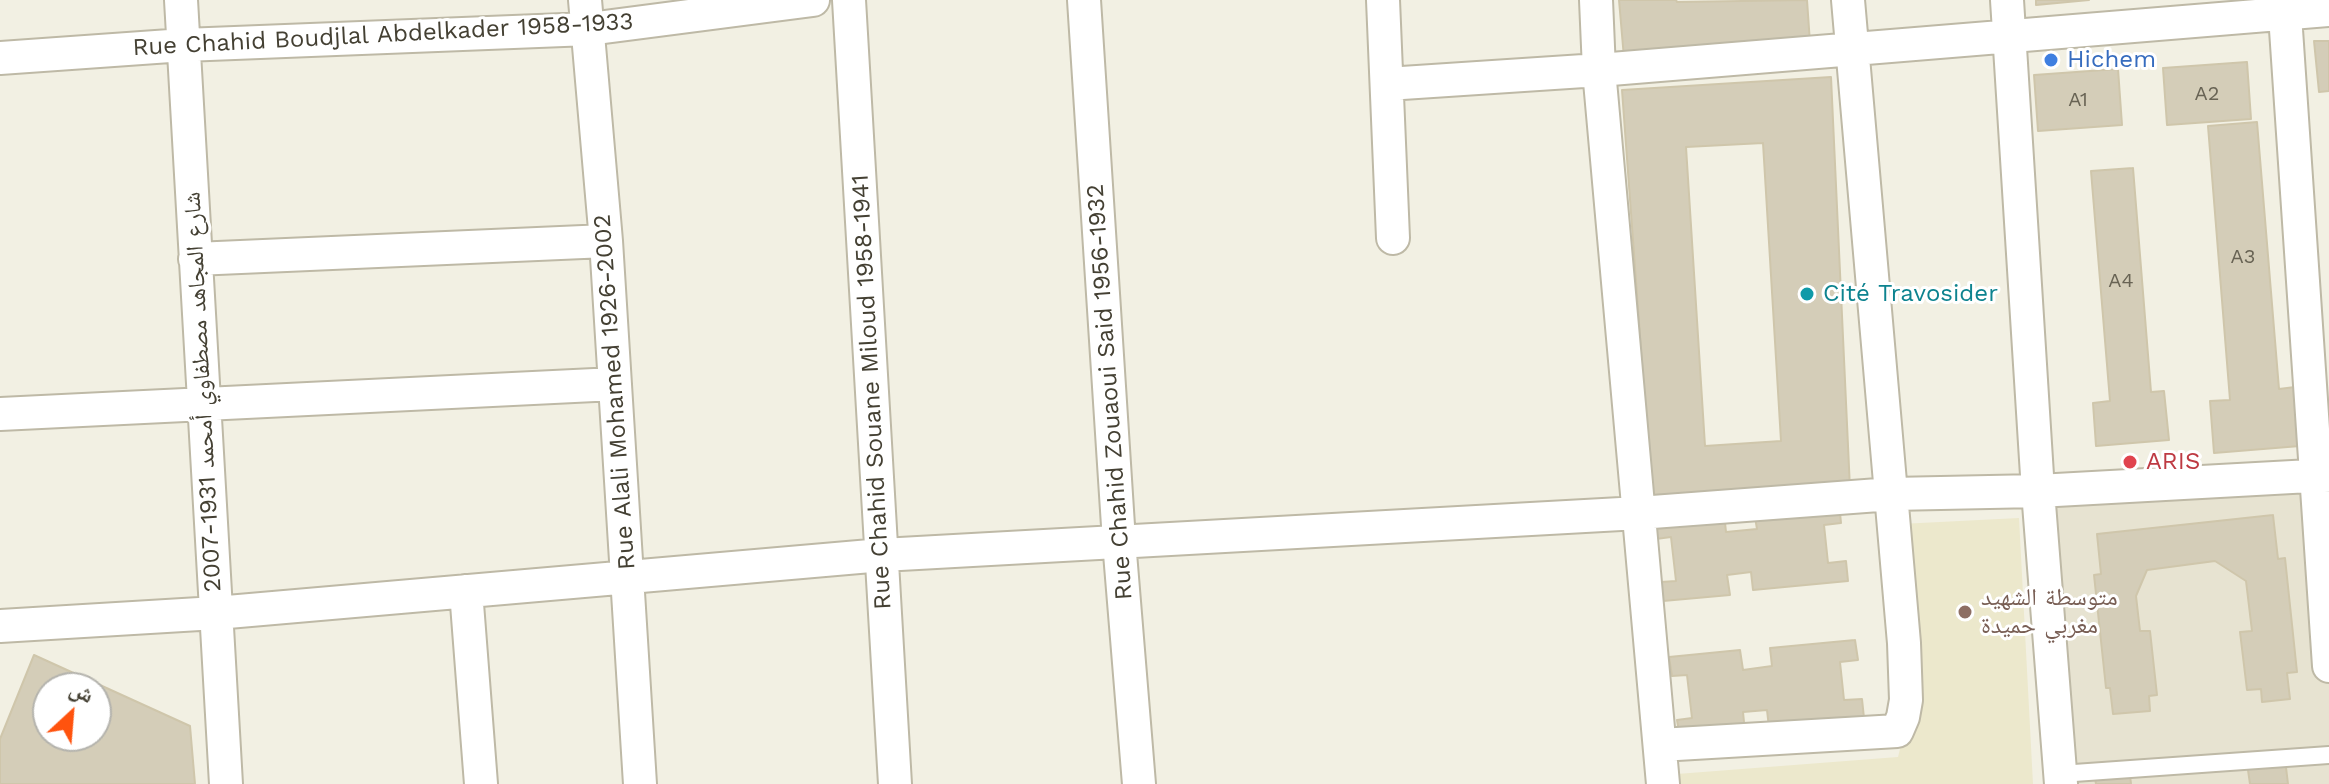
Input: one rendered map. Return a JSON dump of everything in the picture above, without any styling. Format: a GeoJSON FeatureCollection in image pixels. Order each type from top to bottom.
{"type":"FeatureCollection","features":[{"type":"Feature","properties":{"kind":"street","name":"شارع المجاهد مصطفاوي أمحمد 1931-2007"},"geometry":{"type":"LineString","coordinates":[[181,0],[226,784]]}},
{"type":"Feature","properties":{"kind":"street","name":"Rue Chahid Boudjlal Abdelkader 1958-1933"},"geometry":{"type":"LineString","coordinates":[[0,58],[588,10],[813,0]]}},
{"type":"Feature","properties":{"kind":"street","name":"Rue Chahid Souane Miloud 1958-1941"},"geometry":{"type":"LineString","coordinates":[[849,0],[895,784]]}},
{"type":"Feature","properties":{"kind":"street","name":"Rue Chahid Zouaoui Said 1956-1932"},"geometry":{"type":"LineString","coordinates":[[1084,0],[1119,541],[1139,784]]}},
{"type":"Feature","properties":{"kind":"street"},"geometry":{"type":"LineString","coordinates":[[1383,0],[1393,238]]}},
{"type":"Feature","properties":{"kind":"street"},"geometry":{"type":"LineString","coordinates":[[1596,0],[1599,70],[1663,784]]}},
{"type":"Feature","properties":{"kind":"street"},"geometry":{"type":"LineString","coordinates":[[1660,745],[1897,731],[1906,700],[1892,494],[1848,0]]}},
{"type":"Feature","properties":{"kind":"street"},"geometry":{"type":"LineString","coordinates":[[2007,0],[2038,491],[2060,779]]}},
{"type":"Feature","properties":{"kind":"street"},"geometry":{"type":"LineString","coordinates":[[1387,84],[1852,50],[2284,7],[2329,10]]}},
{"type":"Feature","properties":{"kind":"street"},"geometry":{"type":"LineString","coordinates":[[2284,7],[2323,476],[2329,666]]}},
{"type":"Feature","properties":{"kind":"street","name":"Rue Alali Mohamed 1926-2002"},"geometry":{"type":"LineString","coordinates":[[588,10],[606,241],[640,784]]}},
{"type":"Feature","properties":{"kind":"street"},"geometry":{"type":"LineString","coordinates":[[195,259],[606,241]]}},
{"type":"Feature","properties":{"kind":"street"},"geometry":{"type":"LineString","coordinates":[[0,414],[615,384]]}},
{"type":"Feature","properties":{"kind":"street"},"geometry":{"type":"LineString","coordinates":[[0,626],[216,613],[882,555],[1639,513],[1892,494],[2038,491],[2323,476]]}},
{"type":"Feature","properties":{"kind":"street"},"geometry":{"type":"LineString","coordinates":[[466,591],[481,784]]}},
{"type":"Feature","properties":{"kind":"lane"},"geometry":{"type":"LineString","coordinates":[[2060,779],[2329,755]]}},
{"type":"Feature","properties":{"kind":"shaded area"},"geometry":{"type":"Polygon","coordinates":[[[2329,491],[2329,784],[2066,784],[2039,502],[2329,491]]]}},
{"type":"Feature","properties":{"kind":"shaded area","name":"متوسطة الشهيد مغربي حميدة"},"geometry":{"type":"Polygon","coordinates":[[[2019,518],[2033,784],[1677,784],[1677,774],[1898,757],[1912,701],[1900,524],[2019,518]]]}},
{"type":"Feature","properties":{"kind":"building"},"geometry":{"type":"Polygon","coordinates":[[[1619,0],[1807,0],[1810,43],[1624,58],[1619,0]]]}},
{"type":"Feature","properties":{"kind":"building"},"geometry":{"type":"Polygon","coordinates":[[[2036,0],[2089,0],[2036,5],[2036,0]]]}},
{"type":"Feature","properties":{"kind":"building"},"geometry":{"type":"Polygon","coordinates":[[[2314,41],[2329,41],[2329,91],[2319,92],[2314,41]]]}},
{"type":"Feature","properties":{"kind":"building"},"geometry":{"type":"Polygon","coordinates":[[[2247,62],[2251,119],[2167,125],[2163,68],[2247,62]]]}},
{"type":"Feature","properties":{"kind":"building"},"geometry":{"type":"Polygon","coordinates":[[[2118,69],[2122,125],[2038,131],[2034,75],[2118,69]]]}},
{"type":"Feature","properties":{"kind":"building","name":"Cité Travosider"},"geometry":{"type":"Polygon","coordinates":[[[1831,77],[1850,489],[1652,500],[1622,90],[1831,77]],[[1763,143],[1686,147],[1705,446],[1781,441],[1763,143]]]}},
{"type":"Feature","properties":{"kind":"building"},"geometry":{"type":"Polygon","coordinates":[[[2257,122],[2279,389],[2295,387],[2300,446],[2214,453],[2210,401],[2230,400],[2208,126],[2257,122]]]}},
{"type":"Feature","properties":{"kind":"building"},"geometry":{"type":"Polygon","coordinates":[[[2133,168],[2151,392],[2164,391],[2169,440],[2096,446],[2093,403],[2110,401],[2091,171],[2133,168]]]}},
{"type":"Feature","properties":{"kind":"building"},"geometry":{"type":"Polygon","coordinates":[[[1839,502],[1841,523],[1824,525],[1828,563],[1846,561],[1848,581],[1753,590],[1751,572],[1727,575],[1730,595],[1663,601],[1661,582],[1676,581],[1671,537],[1656,539],[1653,520],[1724,513],[1726,532],[1757,529],[1754,511],[1839,502]]]}},
{"type":"Feature","properties":{"kind":"building"},"geometry":{"type":"Polygon","coordinates":[[[2273,515],[2278,559],[2285,558],[2297,672],[2287,673],[2290,699],[2262,702],[2261,689],[2247,690],[2240,632],[2252,631],[2246,581],[2215,561],[2147,570],[2136,596],[2140,631],[2150,631],[2157,695],[2149,696],[2150,711],[2113,714],[2110,688],[2106,688],[2094,575],[2101,574],[2097,534],[2273,515]]]}},
{"type":"Feature","properties":{"kind":"building"},"geometry":{"type":"Polygon","coordinates":[[[1855,640],[1858,660],[1840,662],[1844,700],[1862,699],[1864,718],[1769,728],[1767,710],[1743,712],[1745,732],[1680,738],[1677,720],[1692,718],[1687,675],[1672,676],[1669,657],[1740,650],[1743,670],[1772,666],[1770,648],[1855,640]]]}},
{"type":"Feature","properties":{"kind":"building"},"geometry":{"type":"Polygon","coordinates":[[[34,655],[71,672],[32,672],[32,752],[112,752],[112,690],[190,726],[195,784],[0,784],[0,739],[34,655]]]}},
{"type":"Feature","properties":{"kind":"building"},"geometry":{"type":"Polygon","coordinates":[[[2285,759],[2288,784],[2250,784],[2247,763],[2285,759]]]}},
{"type":"Feature","properties":{"kind":"building"},"geometry":{"type":"Polygon","coordinates":[[[2130,775],[2131,784],[2096,784],[2095,778],[2130,775]]]}},
{"type":"Feature","properties":{"kind":"place","name":"Hichem"},"geometry":{"type":"Point","coordinates":[2051,60]}},
{"type":"Feature","properties":{"kind":"place","name":"Cité Travosider"},"geometry":{"type":"Point","coordinates":[1807,294]}},
{"type":"Feature","properties":{"kind":"place","name":"ARIS"},"geometry":{"type":"Point","coordinates":[2130,462]}},
{"type":"Feature","properties":{"kind":"place","name":"متوسطة الشهيد مغربي حميدة"},"geometry":{"type":"Point","coordinates":[1965,612]}}]}
